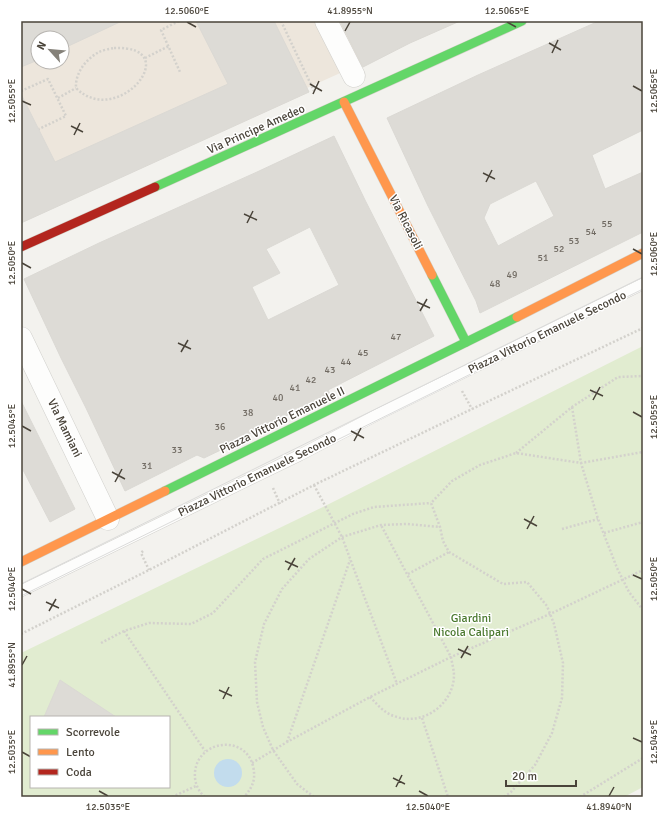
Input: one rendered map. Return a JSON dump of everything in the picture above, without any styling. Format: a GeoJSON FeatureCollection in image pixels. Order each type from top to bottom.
{"type":"FeatureCollection","features":[{"type":"Feature","properties":{"kind":"street"},"geometry":{"type":"LineString","coordinates":[[326,21],[354,76]]}},
{"type":"Feature","properties":{"kind":"street","name":"Via Principe Amedeo"},"geometry":{"type":"LineString","coordinates":[[21,247],[522,21]]}},
{"type":"Feature","properties":{"kind":"street","name":"Via Ricasoli"},"geometry":{"type":"LineString","coordinates":[[344,102],[466,342]]}},
{"type":"Feature","properties":{"kind":"street"},"geometry":{"type":"LineString","coordinates":[[466,342],[643,253]]}},
{"type":"Feature","properties":{"kind":"street","name":"Via Mamiani"},"geometry":{"type":"LineString","coordinates":[[21,338],[108,519]]}},
{"type":"Feature","properties":{"kind":"street","name":"Piazza Vittorio Emanuele II"},"geometry":{"type":"LineString","coordinates":[[108,519],[466,342]]}},
{"type":"Feature","properties":{"kind":"street"},"geometry":{"type":"LineString","coordinates":[[21,562],[108,519]]}},
{"type":"Feature","properties":{"kind":"lane","name":"Piazza Vittorio Emanuele Secondo"},"geometry":{"type":"LineString","coordinates":[[21,591],[643,284]]}},
{"type":"Feature","properties":{"kind":"path"},"geometry":{"type":"LineString","coordinates":[[179,21],[161,30],[180,72]]}},
{"type":"Feature","properties":{"kind":"path"},"geometry":{"type":"LineString","coordinates":[[281,21],[315,93]]}},
{"type":"Feature","properties":{"kind":"path"},"geometry":{"type":"LineString","coordinates":[[144,58],[168,46]]}},
{"type":"Feature","properties":{"kind":"path"},"geometry":{"type":"LineString","coordinates":[[114,48],[126,48],[139,52],[144,58],[146,65],[141,79],[125,94],[108,99],[95,98],[85,95],[76,88],[77,78],[81,69],[88,60],[99,52],[114,48]]}},
{"type":"Feature","properties":{"kind":"path"},"geometry":{"type":"LineString","coordinates":[[21,91],[48,79],[58,98],[66,116],[38,129]]}},
{"type":"Feature","properties":{"kind":"path"},"geometry":{"type":"LineString","coordinates":[[58,98],[76,88]]}},
{"type":"Feature","properties":{"kind":"path"},"geometry":{"type":"LineString","coordinates":[[21,634],[314,486],[643,328]]}},
{"type":"Feature","properties":{"kind":"path"},"geometry":{"type":"LineString","coordinates":[[101,642],[124,631],[149,623],[191,624],[213,613],[263,559],[354,514],[374,507],[431,503],[452,481],[480,465],[516,452],[572,407],[618,377],[643,376]]}},
{"type":"Feature","properties":{"kind":"path"},"geometry":{"type":"LineString","coordinates":[[460,387],[472,409]]}},
{"type":"Feature","properties":{"kind":"path"},"geometry":{"type":"LineString","coordinates":[[572,407],[581,463],[598,519],[617,568],[629,592],[643,610]]}},
{"type":"Feature","properties":{"kind":"path"},"geometry":{"type":"LineString","coordinates":[[516,452],[581,463],[643,452]]}},
{"type":"Feature","properties":{"kind":"path"},"geometry":{"type":"LineString","coordinates":[[272,486],[280,504]]}},
{"type":"Feature","properties":{"kind":"path"},"geometry":{"type":"LineString","coordinates":[[314,486],[342,537],[397,684]]}},
{"type":"Feature","properties":{"kind":"path"},"geometry":{"type":"LineString","coordinates":[[431,503],[440,527],[443,541],[449,552],[503,584],[527,582],[547,606],[554,624],[563,663],[562,698],[552,733],[535,765],[511,792],[504,797]]}},
{"type":"Feature","properties":{"kind":"path"},"geometry":{"type":"LineString","coordinates":[[562,530],[598,519]]}},
{"type":"Feature","properties":{"kind":"path"},"geometry":{"type":"LineString","coordinates":[[604,533],[643,522]]}},
{"type":"Feature","properties":{"kind":"path"},"geometry":{"type":"LineString","coordinates":[[314,797],[297,784],[273,750],[263,727],[257,702],[255,662],[264,624],[282,588],[309,559],[342,537],[380,525],[407,524],[440,527]]}},
{"type":"Feature","properties":{"kind":"path"},"geometry":{"type":"LineString","coordinates":[[370,697],[382,710],[394,717],[408,719],[422,718],[435,712],[445,702],[452,689],[454,676],[451,657],[380,525]]}},
{"type":"Feature","properties":{"kind":"path"},"geometry":{"type":"LineString","coordinates":[[407,574],[449,552]]}},
{"type":"Feature","properties":{"kind":"path"},"geometry":{"type":"LineString","coordinates":[[141,553],[149,570]]}},
{"type":"Feature","properties":{"kind":"path"},"geometry":{"type":"LineString","coordinates":[[286,742],[350,560]]}},
{"type":"Feature","properties":{"kind":"path"},"geometry":{"type":"LineString","coordinates":[[252,763],[286,742],[370,697],[451,657],[550,614],[643,570]]}},
{"type":"Feature","properties":{"kind":"path"},"geometry":{"type":"LineString","coordinates":[[124,631],[205,751]]}},
{"type":"Feature","properties":{"kind":"path"},"geometry":{"type":"LineString","coordinates":[[422,718],[448,797]]}},
{"type":"Feature","properties":{"kind":"path"},"geometry":{"type":"LineString","coordinates":[[205,797],[196,786],[194,777],[195,767],[205,751],[213,746],[222,744],[240,748],[248,755],[252,763],[254,781],[250,790],[244,797]]}},
{"type":"Feature","properties":{"kind":"path"},"geometry":{"type":"LineString","coordinates":[[580,797],[643,758]]}},
{"type":"Feature","properties":{"kind":"path"},"geometry":{"type":"LineString","coordinates":[[172,797],[196,786]]}},
{"type":"Feature","properties":{"kind":"shaded area"},"geometry":{"type":"Polygon","coordinates":[[[21,21],[460,21],[410,43],[360,68],[358,65],[307,88],[309,92],[21,223],[21,21]]]}},
{"type":"Feature","properties":{"kind":"green space","name":"Giardini Nicola Calipari"},"geometry":{"type":"Polygon","coordinates":[[[643,346],[643,787],[624,797],[21,797],[21,653],[325,506],[643,346]]]}},
{"type":"Feature","properties":{"kind":"water"},"geometry":{"type":"Polygon","coordinates":[[[228,759],[238,763],[242,773],[238,783],[228,787],[218,783],[214,773],[218,763],[228,759]]]}},
{"type":"Feature","properties":{"kind":"building"},"geometry":{"type":"Polygon","coordinates":[[[21,21],[122,21],[70,45],[70,30],[30,30],[30,63],[21,67],[21,21]]]}},
{"type":"Feature","properties":{"kind":"building"},"geometry":{"type":"Polygon","coordinates":[[[196,21],[274,21],[309,92],[21,223],[21,94],[55,162],[228,84],[196,21]]]}},
{"type":"Feature","properties":{"kind":"building"},"geometry":{"type":"Polygon","coordinates":[[[340,21],[460,21],[410,43],[363,67],[340,21]]]}},
{"type":"Feature","properties":{"kind":"building"},"geometry":{"type":"Polygon","coordinates":[[[599,21],[643,21],[643,130],[592,155],[605,189],[643,172],[643,232],[480,313],[476,301],[428,206],[387,118],[478,75],[599,21]],[[536,181],[490,204],[484,218],[498,246],[554,216],[536,181]]]}},
{"type":"Feature","properties":{"kind":"building"},"geometry":{"type":"Polygon","coordinates":[[[334,136],[434,336],[328,390],[330,394],[227,445],[227,447],[204,458],[197,455],[125,491],[24,279],[99,243],[334,136]],[[310,227],[266,249],[280,273],[252,287],[268,320],[339,285],[310,227]]]}},
{"type":"Feature","properties":{"kind":"building"},"geometry":{"type":"Polygon","coordinates":[[[21,401],[75,509],[50,522],[21,466],[21,401]]]}},
{"type":"Feature","properties":{"kind":"building"},"geometry":{"type":"Polygon","coordinates":[[[60,680],[114,716],[44,716],[60,680]]]}},
{"type":"Feature","properties":{"kind":"tram line"},"geometry":{"type":"LineString","coordinates":[[21,584],[643,277]]}},
{"type":"Feature","properties":{"kind":"tram line"},"geometry":{"type":"LineString","coordinates":[[21,596],[643,289]]}},
{"type":"Feature","properties":{"kind":"traffic: fast"},"geometry":{"type":"LineString","coordinates":[[155,187],[522,21]]}},
{"type":"Feature","properties":{"kind":"traffic: fast"},"geometry":{"type":"LineString","coordinates":[[432,275],[466,342]]}},
{"type":"Feature","properties":{"kind":"traffic: fast"},"geometry":{"type":"LineString","coordinates":[[165,491],[517,317]]}},
{"type":"Feature","properties":{"kind":"traffic: slow"},"geometry":{"type":"LineString","coordinates":[[344,102],[432,275]]}},
{"type":"Feature","properties":{"kind":"traffic: slow"},"geometry":{"type":"LineString","coordinates":[[517,317],[643,253]]}},
{"type":"Feature","properties":{"kind":"traffic: slow"},"geometry":{"type":"LineString","coordinates":[[21,562],[165,491]]}},
{"type":"Feature","properties":{"kind":"traffic: jam"},"geometry":{"type":"LineString","coordinates":[[21,247],[155,187]]}}]}
